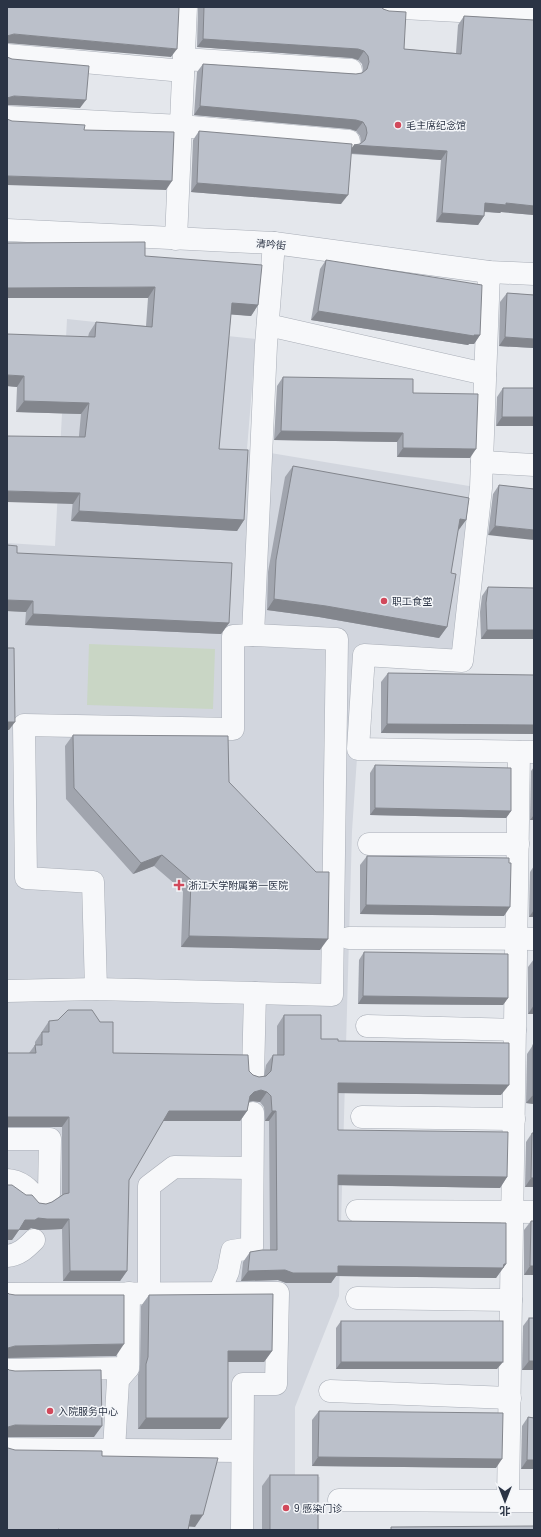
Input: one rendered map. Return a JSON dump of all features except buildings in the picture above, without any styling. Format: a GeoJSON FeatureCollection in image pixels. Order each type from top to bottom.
{"type":"FeatureCollection","features":[{"type":"Feature","properties":{"kind":"street"},"geometry":{"type":"LineString","coordinates":[[176,239],[186,7]]}},
{"type":"Feature","properties":{"kind":"street"},"geometry":{"type":"LineString","coordinates":[[384,7],[534,14]]}},
{"type":"Feature","properties":{"kind":"street"},"geometry":{"type":"LineString","coordinates":[[7,55],[184,65],[352,70]]}},
{"type":"Feature","properties":{"kind":"street"},"geometry":{"type":"LineString","coordinates":[[7,116],[181,126],[349,141]]}},
{"type":"Feature","properties":{"kind":"street","name":"清吟街"},"geometry":{"type":"LineString","coordinates":[[7,230],[274,243],[489,272],[534,274]]}},
{"type":"Feature","properties":{"kind":"street"},"geometry":{"type":"LineString","coordinates":[[253,635],[268,325],[274,243]]}},
{"type":"Feature","properties":{"kind":"street"},"geometry":{"type":"LineString","coordinates":[[489,272],[481,488],[462,661],[364,655],[358,749],[526,752],[518,844],[525,939],[515,1030],[508,1501]]}},
{"type":"Feature","properties":{"kind":"street"},"geometry":{"type":"LineString","coordinates":[[268,325],[485,374]]}},
{"type":"Feature","properties":{"kind":"street"},"geometry":{"type":"LineString","coordinates":[[482,462],[534,465]]}},
{"type":"Feature","properties":{"kind":"street"},"geometry":{"type":"LineString","coordinates":[[7,992],[96,989],[332,995],[337,639],[253,635],[232,636],[233,729],[24,725],[26,878],[93,882],[96,989]]}},
{"type":"Feature","properties":{"kind":"street"},"geometry":{"type":"LineString","coordinates":[[369,844],[518,844]]}},
{"type":"Feature","properties":{"kind":"street"},"geometry":{"type":"LineString","coordinates":[[349,938],[525,939]]}},
{"type":"Feature","properties":{"kind":"street"},"geometry":{"type":"LineString","coordinates":[[253,1076],[255,993]]}},
{"type":"Feature","properties":{"kind":"street"},"geometry":{"type":"LineString","coordinates":[[367,1026],[515,1030]]}},
{"type":"Feature","properties":{"kind":"street"},"geometry":{"type":"LineString","coordinates":[[219,1293],[228,1272],[232,1252],[252,1248],[253,1113]]}},
{"type":"Feature","properties":{"kind":"street"},"geometry":{"type":"LineString","coordinates":[[362,1118],[514,1119]]}},
{"type":"Feature","properties":{"kind":"street"},"geometry":{"type":"LineString","coordinates":[[7,1139],[50,1139],[48,1194],[38,1202],[31,1192],[22,1184],[7,1180]]}},
{"type":"Feature","properties":{"kind":"street"},"geometry":{"type":"LineString","coordinates":[[114,1450],[118,1380],[128,1368],[139,1294],[149,1186],[174,1167],[252,1168]]}},
{"type":"Feature","properties":{"kind":"street"},"geometry":{"type":"LineString","coordinates":[[357,1211],[534,1212]]}},
{"type":"Feature","properties":{"kind":"street"},"geometry":{"type":"LineString","coordinates":[[7,1256],[25,1250],[34,1240]]}},
{"type":"Feature","properties":{"kind":"street"},"geometry":{"type":"LineString","coordinates":[[7,1294],[278,1293],[276,1384],[243,1384],[242,1530]]}},
{"type":"Feature","properties":{"kind":"street"},"geometry":{"type":"LineString","coordinates":[[357,1298],[511,1300]]}},
{"type":"Feature","properties":{"kind":"street"},"geometry":{"type":"LineString","coordinates":[[7,1370],[128,1368]]}},
{"type":"Feature","properties":{"kind":"street"},"geometry":{"type":"LineString","coordinates":[[330,1391],[510,1398]]}},
{"type":"Feature","properties":{"kind":"street"},"geometry":{"type":"LineString","coordinates":[[7,1449],[242,1451]]}},
{"type":"Feature","properties":{"kind":"street"},"geometry":{"type":"LineString","coordinates":[[339,1500],[534,1502]]}},
{"type":"Feature","properties":{"kind":"shaded area","name":"浙江大学附属第一医院"},"geometry":{"type":"Polygon","coordinates":[[[67,319],[256,339],[247,449],[481,488],[462,661],[364,655],[352,831],[339,1296],[295,1407],[295,1475],[320,1477],[319,1530],[7,1530],[7,543],[55,546],[67,319]]]}},
{"type":"Feature","properties":{"kind":"green space"},"geometry":{"type":"Polygon","coordinates":[[[89,644],[215,649],[213,709],[87,705],[89,644]]]}},
{"type":"Feature","properties":{"kind":"place","name":"毛主席纪念馆"},"geometry":{"type":"Point","coordinates":[398,125]}},
{"type":"Feature","properties":{"kind":"place","name":"职工食堂"},"geometry":{"type":"Point","coordinates":[384,601]}},
{"type":"Feature","properties":{"kind":"place","name":"浙江大学附属第一医院"},"geometry":{"type":"Point","coordinates":[179,885]}},
{"type":"Feature","properties":{"kind":"place","name":"入院服务中心"},"geometry":{"type":"Point","coordinates":[50,1411]}},
{"type":"Feature","properties":{"kind":"place","name":"9 感染门诊"},"geometry":{"type":"Point","coordinates":[286,1508]}}]}
